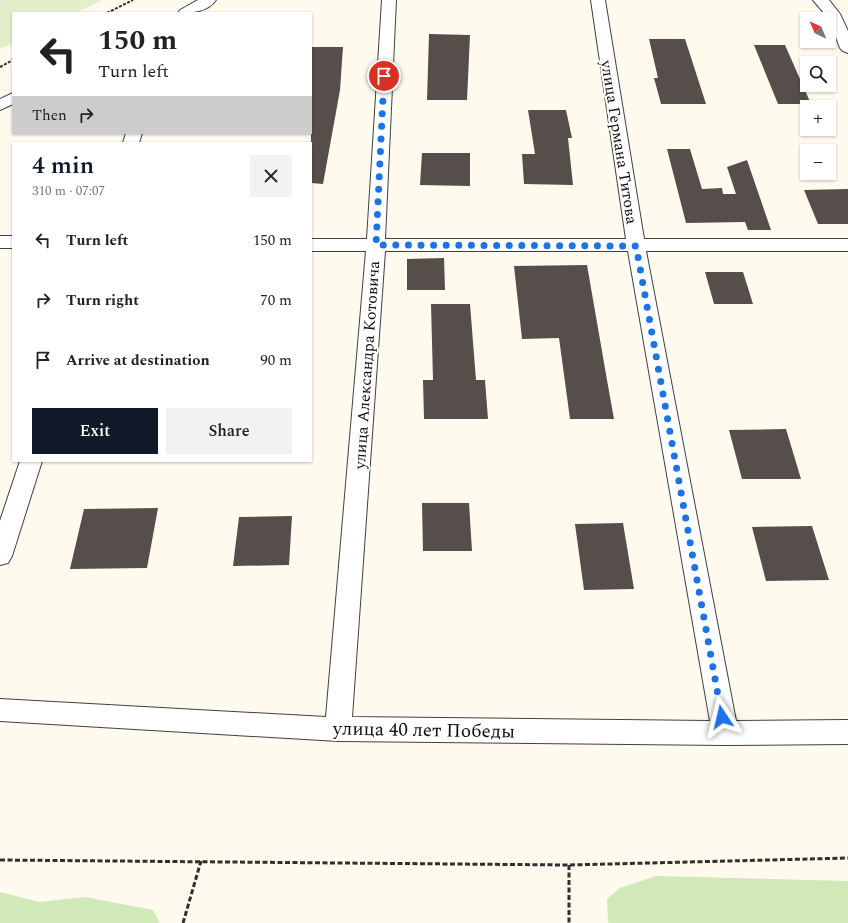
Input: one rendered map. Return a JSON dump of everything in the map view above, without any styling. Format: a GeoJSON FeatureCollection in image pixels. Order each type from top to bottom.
{"type":"FeatureCollection","features":[{"type":"Feature","properties":{"kind":"street"},"geometry":{"type":"LineString","coordinates":[[187,12],[209,0]]}},
{"type":"Feature","properties":{"kind":"street","name":"улица Александра Котовича"},"geometry":{"type":"LineString","coordinates":[[338,729],[376,245],[389,0]]}},
{"type":"Feature","properties":{"kind":"street","name":"улица Германа Титова"},"geometry":{"type":"LineString","coordinates":[[598,0],[636,246],[725,733]]}},
{"type":"Feature","properties":{"kind":"street"},"geometry":{"type":"LineString","coordinates":[[820,0],[824,2],[832,13],[848,48]]}},
{"type":"Feature","properties":{"kind":"street"},"geometry":{"type":"LineString","coordinates":[[0,105],[12,99]]}},
{"type":"Feature","properties":{"kind":"street"},"geometry":{"type":"LineString","coordinates":[[0,242],[12,242]]}},
{"type":"Feature","properties":{"kind":"street"},"geometry":{"type":"LineString","coordinates":[[312,245],[848,245]]}},
{"type":"Feature","properties":{"kind":"street"},"geometry":{"type":"LineString","coordinates":[[0,556],[31,462]]}},
{"type":"Feature","properties":{"kind":"street","name":"улица 40 лет Победы"},"geometry":{"type":"LineString","coordinates":[[0,710],[338,729],[725,733],[848,732]]}},
{"type":"Feature","properties":{"kind":"path"},"geometry":{"type":"LineString","coordinates":[[109,12],[133,0]]}},
{"type":"Feature","properties":{"kind":"path"},"geometry":{"type":"LineString","coordinates":[[0,67],[12,61]]}},
{"type":"Feature","properties":{"kind":"path"},"geometry":{"type":"LineString","coordinates":[[0,860],[569,864],[848,858]]}},
{"type":"Feature","properties":{"kind":"path"},"geometry":{"type":"LineString","coordinates":[[183,923],[201,861]]}},
{"type":"Feature","properties":{"kind":"path"},"geometry":{"type":"LineString","coordinates":[[569,864],[569,923]]}},
{"type":"Feature","properties":{"kind":"green space"},"geometry":{"type":"Polygon","coordinates":[[[0,0],[103,0],[77,12],[12,12],[12,43],[0,49],[0,0]]]}},
{"type":"Feature","properties":{"kind":"green space"},"geometry":{"type":"Polygon","coordinates":[[[656,876],[848,881],[848,923],[609,923],[607,899],[620,888],[656,876]]]}},
{"type":"Feature","properties":{"kind":"green space"},"geometry":{"type":"Polygon","coordinates":[[[0,892],[39,902],[85,897],[153,910],[160,923],[0,923],[0,892]]]}},
{"type":"Feature","properties":{"kind":"building"},"geometry":{"type":"Polygon","coordinates":[[[429,34],[470,35],[467,100],[427,100],[429,34]]]}},
{"type":"Feature","properties":{"kind":"building"},"geometry":{"type":"Polygon","coordinates":[[[649,39],[685,39],[706,104],[661,104],[654,78],[658,78],[649,39]]]}},
{"type":"Feature","properties":{"kind":"building"},"geometry":{"type":"Polygon","coordinates":[[[754,45],[785,45],[800,79],[800,92],[806,92],[809,100],[800,100],[800,104],[778,104],[754,45]]]}},
{"type":"Feature","properties":{"kind":"building"},"geometry":{"type":"Polygon","coordinates":[[[312,47],[343,47],[340,90],[323,184],[312,183],[312,47]]]}},
{"type":"Feature","properties":{"kind":"building"},"geometry":{"type":"Polygon","coordinates":[[[528,110],[566,110],[572,138],[568,138],[573,185],[524,184],[522,154],[535,154],[528,110]]]}},
{"type":"Feature","properties":{"kind":"building"},"geometry":{"type":"Polygon","coordinates":[[[667,149],[690,149],[702,189],[722,188],[723,194],[736,194],[727,167],[747,160],[771,230],[748,230],[745,222],[686,223],[667,149]]]}},
{"type":"Feature","properties":{"kind":"building"},"geometry":{"type":"Polygon","coordinates":[[[422,153],[470,153],[470,186],[420,185],[422,153]]]}},
{"type":"Feature","properties":{"kind":"building"},"geometry":{"type":"Polygon","coordinates":[[[848,189],[848,224],[818,224],[804,190],[848,189]]]}},
{"type":"Feature","properties":{"kind":"building"},"geometry":{"type":"Polygon","coordinates":[[[444,258],[445,290],[407,290],[407,259],[444,258]]]}},
{"type":"Feature","properties":{"kind":"building"},"geometry":{"type":"Polygon","coordinates":[[[587,265],[614,419],[570,419],[559,338],[522,339],[514,266],[587,265]]]}},
{"type":"Feature","properties":{"kind":"building"},"geometry":{"type":"Polygon","coordinates":[[[705,272],[743,272],[753,304],[714,304],[705,272]]]}},
{"type":"Feature","properties":{"kind":"building"},"geometry":{"type":"Polygon","coordinates":[[[431,304],[470,304],[476,380],[485,380],[488,419],[424,419],[423,380],[433,380],[431,304]]]}},
{"type":"Feature","properties":{"kind":"building"},"geometry":{"type":"Polygon","coordinates":[[[786,429],[801,479],[742,479],[729,430],[786,429]]]}},
{"type":"Feature","properties":{"kind":"building"},"geometry":{"type":"Polygon","coordinates":[[[422,503],[469,503],[472,551],[423,551],[422,503]]]}},
{"type":"Feature","properties":{"kind":"building"},"geometry":{"type":"Polygon","coordinates":[[[158,508],[147,568],[70,569],[84,509],[158,508]]]}},
{"type":"Feature","properties":{"kind":"building"},"geometry":{"type":"Polygon","coordinates":[[[292,516],[289,565],[233,566],[239,517],[292,516]]]}},
{"type":"Feature","properties":{"kind":"building"},"geometry":{"type":"Polygon","coordinates":[[[623,523],[634,589],[584,590],[575,524],[623,523]]]}},
{"type":"Feature","properties":{"kind":"building"},"geometry":{"type":"Polygon","coordinates":[[[812,526],[829,580],[766,581],[752,527],[812,526]]]}},
{"type":"Feature","properties":{"kind":"route"},"geometry":{"type":"LineString","coordinates":[[384,76],[376,245],[636,246],[722,717]]}}]}
